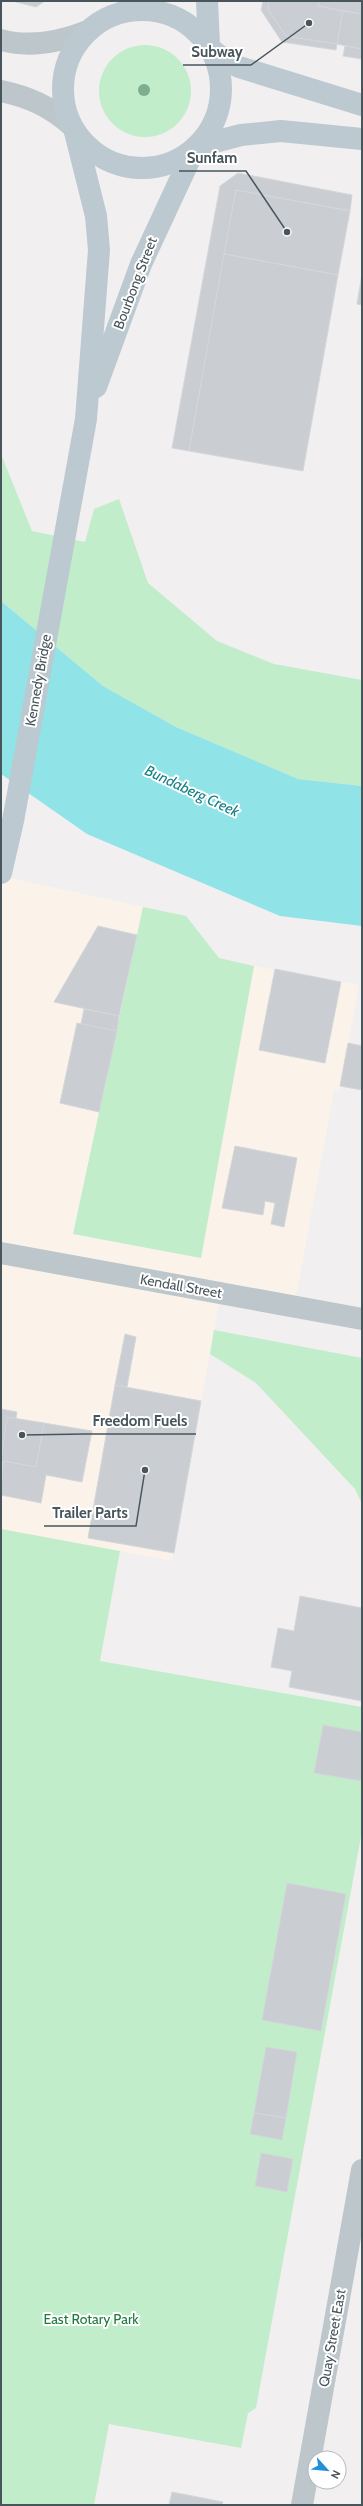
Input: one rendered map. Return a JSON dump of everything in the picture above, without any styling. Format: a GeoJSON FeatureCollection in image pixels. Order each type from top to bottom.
{"type":"FeatureCollection","features":[{"type":"Feature","properties":{"kind":"main road"},"geometry":{"type":"LineString","coordinates":[[92,28],[114,1]]}},
{"type":"Feature","properties":{"kind":"main road"},"geometry":{"type":"LineString","coordinates":[[196,148],[214,125],[222,100],[221,74],[211,48],[207,1]]}},
{"type":"Feature","properties":{"kind":"main road"},"geometry":{"type":"LineString","coordinates":[[92,28],[114,14],[135,10],[157,11],[177,17],[195,29],[211,48],[225,60],[239,67],[362,105]]}},
{"type":"Feature","properties":{"kind":"main road","name":"Bourbong Street"},"geometry":{"type":"LineString","coordinates":[[63,540],[86,419],[99,250],[96,216],[73,128],[63,100],[64,75],[72,51],[92,28]]}},
{"type":"Feature","properties":{"kind":"main road"},"geometry":{"type":"LineString","coordinates":[[73,128],[90,149],[109,162],[130,168],[153,168],[175,162],[196,148],[241,135],[281,131],[362,139]]}},
{"type":"Feature","properties":{"kind":"main road","name":"Bourbong Street"},"geometry":{"type":"LineString","coordinates":[[86,419],[141,264],[196,148]]}},
{"type":"Feature","properties":{"kind":"main road","name":"Kennedy Bridge"},"geometry":{"type":"LineString","coordinates":[[1,873],[13,821],[63,540]]}},
{"type":"Feature","properties":{"kind":"street"},"geometry":{"type":"LineString","coordinates":[[1,40],[51,43],[92,28]]}},
{"type":"Feature","properties":{"kind":"street"},"geometry":{"type":"LineString","coordinates":[[1,91],[37,101],[53,110],[73,128]]}},
{"type":"Feature","properties":{"kind":"street","name":"Kendall Street"},"geometry":{"type":"LineString","coordinates":[[1,1253],[362,1319]]}},
{"type":"Feature","properties":{"kind":"street","name":"Quay Street East"},"geometry":{"type":"LineString","coordinates":[[302,2505],[362,2170]]}},
{"type":"Feature","properties":{"kind":"shaded area"},"geometry":{"type":"Polygon","coordinates":[[[1,876],[143,907],[74,1234],[201,1258],[254,966],[359,985],[339,1091],[334,1090],[294,1307],[220,1297],[172,1561],[1,1529],[1,876]]]}},
{"type":"Feature","properties":{"kind":"green space"},"geometry":{"type":"Polygon","coordinates":[[[145,45],[163,48],[178,58],[188,73],[191,91],[188,109],[178,124],[163,134],[145,137],[127,134],[112,124],[102,109],[99,91],[102,73],[112,58],[127,48],[145,45]]]}},
{"type":"Feature","properties":{"kind":"green space"},"geometry":{"type":"Polygon","coordinates":[[[1,454],[32,531],[85,542],[94,509],[119,499],[148,583],[217,641],[274,664],[362,680],[362,786],[298,779],[176,727],[103,686],[1,601],[1,454]]]}},
{"type":"Feature","properties":{"kind":"green space"},"geometry":{"type":"Polygon","coordinates":[[[143,907],[186,916],[219,958],[254,966],[201,1258],[73,1234],[143,907]]]}},
{"type":"Feature","properties":{"kind":"green space"},"geometry":{"type":"Polygon","coordinates":[[[214,1330],[362,1358],[362,1504],[355,1489],[256,1383],[210,1354],[214,1330]]]}},
{"type":"Feature","properties":{"kind":"green space","name":"East Rotary Park"},"geometry":{"type":"Polygon","coordinates":[[[1,1529],[120,1551],[100,1661],[362,1707],[362,1831],[256,2408],[248,2413],[241,2448],[109,2424],[94,2505],[1,2505],[1,1529]]]}},
{"type":"Feature","properties":{"kind":"water","name":"Bundaberg Creek"},"geometry":{"type":"Polygon","coordinates":[[[1,601],[103,686],[176,727],[298,779],[362,786],[362,926],[280,916],[87,834],[1,774],[1,601]]]}},
{"type":"Feature","properties":{"kind":"building"},"geometry":{"type":"Polygon","coordinates":[[[12,1],[45,1],[36,7],[12,1]]]}},
{"type":"Feature","properties":{"kind":"building"},"geometry":{"type":"Polygon","coordinates":[[[263,1],[269,1],[268,9],[286,36],[337,44],[336,50],[282,42],[261,10],[263,1]]]}},
{"type":"Feature","properties":{"kind":"building"},"geometry":{"type":"Polygon","coordinates":[[[269,1],[319,1],[318,6],[343,11],[337,44],[286,36],[268,9],[269,1]]]}},
{"type":"Feature","properties":{"kind":"building"},"geometry":{"type":"Polygon","coordinates":[[[319,1],[362,1],[362,14],[318,6],[319,1]]]}},
{"type":"Feature","properties":{"kind":"building"},"geometry":{"type":"Polygon","coordinates":[[[343,11],[362,14],[362,49],[337,44],[343,11]]]}},
{"type":"Feature","properties":{"kind":"building"},"geometry":{"type":"Polygon","coordinates":[[[345,46],[362,49],[362,59],[343,56],[345,46]]]}},
{"type":"Feature","properties":{"kind":"building"},"geometry":{"type":"Polygon","coordinates":[[[238,173],[352,195],[350,211],[236,190],[189,451],[172,448],[220,186],[238,173]]]}},
{"type":"Feature","properties":{"kind":"building"},"geometry":{"type":"Polygon","coordinates":[[[236,190],[350,211],[338,275],[224,254],[236,190]]]}},
{"type":"Feature","properties":{"kind":"building"},"geometry":{"type":"Polygon","coordinates":[[[224,254],[338,275],[303,471],[189,451],[224,254]]]}},
{"type":"Feature","properties":{"kind":"building"},"geometry":{"type":"Polygon","coordinates":[[[362,274],[362,305],[357,304],[362,274]]]}},
{"type":"Feature","properties":{"kind":"building"},"geometry":{"type":"Polygon","coordinates":[[[98,926],[137,935],[119,1016],[54,1002],[98,926]]]}},
{"type":"Feature","properties":{"kind":"building"},"geometry":{"type":"Polygon","coordinates":[[[275,969],[341,982],[325,1063],[259,1050],[275,969]]]}},
{"type":"Feature","properties":{"kind":"building"},"geometry":{"type":"Polygon","coordinates":[[[84,1009],[119,1016],[117,1031],[81,1024],[84,1009]]]}},
{"type":"Feature","properties":{"kind":"building"},"geometry":{"type":"Polygon","coordinates":[[[77,1023],[117,1031],[99,1112],[60,1103],[77,1023]]]}},
{"type":"Feature","properties":{"kind":"building"},"geometry":{"type":"Polygon","coordinates":[[[348,1043],[362,1046],[362,1090],[340,1086],[348,1043]]]}},
{"type":"Feature","properties":{"kind":"building"},"geometry":{"type":"Polygon","coordinates":[[[235,1146],[297,1158],[284,1227],[271,1224],[275,1203],[265,1201],[263,1215],[222,1208],[235,1146]]]}},
{"type":"Feature","properties":{"kind":"building"},"geometry":{"type":"Polygon","coordinates":[[[125,1334],[136,1337],[127,1387],[115,1385],[125,1334]]]}},
{"type":"Feature","properties":{"kind":"building"},"geometry":{"type":"Polygon","coordinates":[[[115,1385],[201,1401],[174,1553],[88,1538],[115,1385]]]}},
{"type":"Feature","properties":{"kind":"building"},"geometry":{"type":"Polygon","coordinates":[[[1,1409],[17,1412],[10,1452],[1,1451],[1,1409]]]}},
{"type":"Feature","properties":{"kind":"building"},"geometry":{"type":"Polygon","coordinates":[[[7,1417],[44,1423],[36,1467],[1,1461],[7,1417]]]}},
{"type":"Feature","properties":{"kind":"building"},"geometry":{"type":"Polygon","coordinates":[[[44,1423],[92,1431],[82,1482],[46,1475],[41,1503],[1,1495],[3,1461],[36,1467],[44,1423]]]}},
{"type":"Feature","properties":{"kind":"building"},"geometry":{"type":"Polygon","coordinates":[[[300,1596],[362,1608],[362,1701],[289,1687],[292,1671],[271,1667],[278,1628],[294,1631],[300,1596]]]}},
{"type":"Feature","properties":{"kind":"building"},"geometry":{"type":"Polygon","coordinates":[[[323,1725],[362,1732],[362,1781],[314,1773],[323,1725]]]}},
{"type":"Feature","properties":{"kind":"building"},"geometry":{"type":"Polygon","coordinates":[[[287,1883],[346,1894],[321,2031],[262,2020],[287,1883]]]}},
{"type":"Feature","properties":{"kind":"building"},"geometry":{"type":"Polygon","coordinates":[[[266,2047],[297,2052],[286,2118],[254,2113],[266,2047]]]}},
{"type":"Feature","properties":{"kind":"building"},"geometry":{"type":"Polygon","coordinates":[[[254,2113],[286,2118],[282,2140],[250,2134],[254,2113]]]}},
{"type":"Feature","properties":{"kind":"building"},"geometry":{"type":"Polygon","coordinates":[[[261,2153],[293,2159],[287,2192],[255,2186],[261,2153]]]}},
{"type":"Feature","properties":{"kind":"building"},"geometry":{"type":"Polygon","coordinates":[[[172,2492],[223,2502],[222,2505],[169,2505],[172,2492]]]}},
{"type":"Feature","properties":{"kind":"place","name":"Subway"},"geometry":{"type":"Point","coordinates":[309,23]}},
{"type":"Feature","properties":{"kind":"place","name":"Sunfam"},"geometry":{"type":"Point","coordinates":[287,232]}},
{"type":"Feature","properties":{"kind":"place","name":"Freedom Fuels"},"geometry":{"type":"Point","coordinates":[22,1435]}},
{"type":"Feature","properties":{"kind":"place","name":"Trailer Parts"},"geometry":{"type":"Point","coordinates":[145,1470]}}]}
